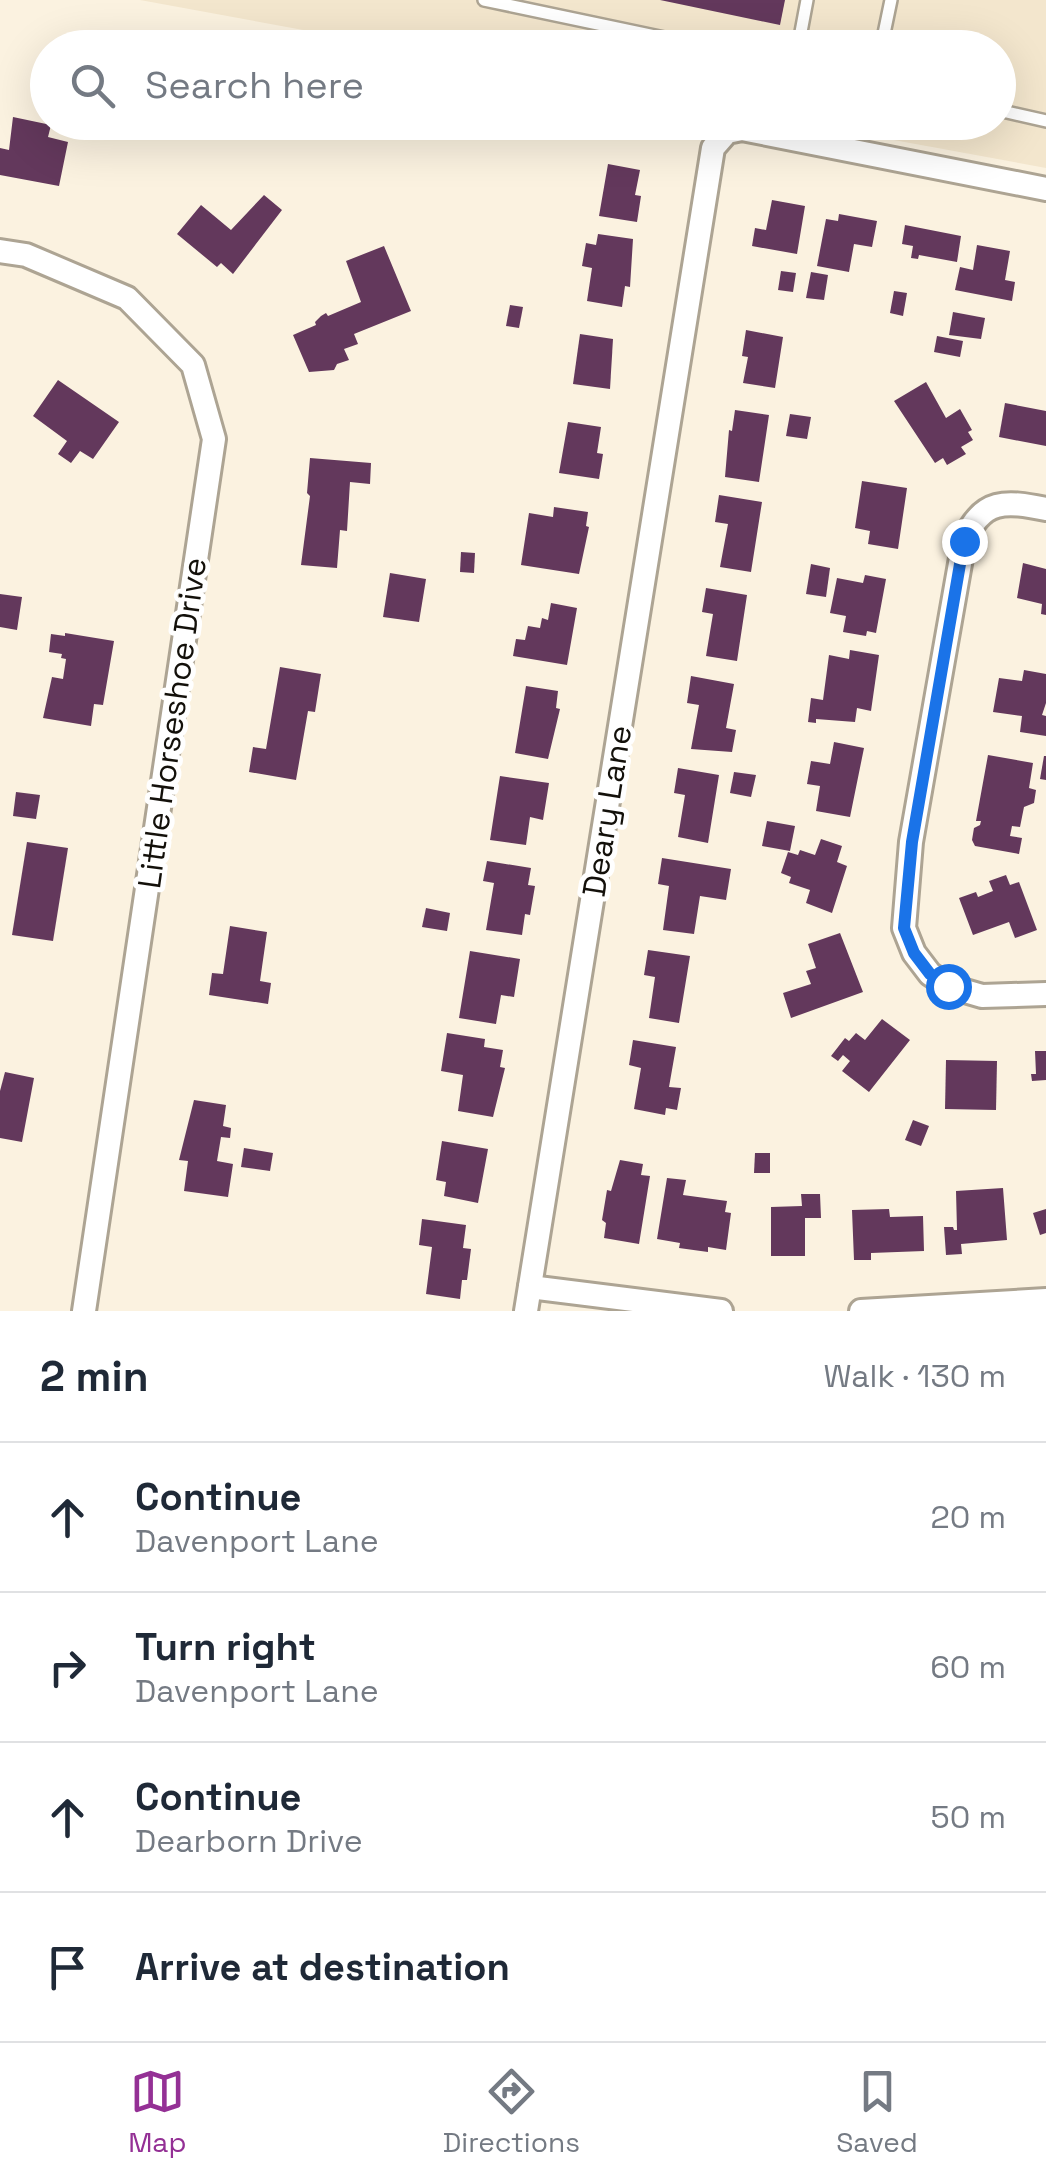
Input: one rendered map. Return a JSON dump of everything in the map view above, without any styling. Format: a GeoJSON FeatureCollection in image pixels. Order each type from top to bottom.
{"type":"FeatureCollection","features":[{"type":"Feature","properties":{"kind":"street","name":"Deary Lane"},"geometry":{"type":"LineString","coordinates":[[526,1311],[712,148],[720,140]]}},
{"type":"Feature","properties":{"kind":"street","name":"Deary Lane"},"geometry":{"type":"LineString","coordinates":[[798,140],[1046,189]]}},
{"type":"Feature","properties":{"kind":"street","name":"Little Horseshoe Drive"},"geometry":{"type":"LineString","coordinates":[[0,251],[26,254],[127,298],[193,365],[214,440],[84,1311]]}},
{"type":"Feature","properties":{"kind":"street"},"geometry":{"type":"LineString","coordinates":[[1046,509],[1010,502],[994,506],[970,525],[964,541],[912,842],[904,928],[914,953],[930,974],[961,992],[982,996],[1046,994]]}},
{"type":"Feature","properties":{"kind":"street"},"geometry":{"type":"LineString","coordinates":[[530,1287],[721,1311]]}},
{"type":"Feature","properties":{"kind":"street"},"geometry":{"type":"LineString","coordinates":[[861,1311],[1046,1300]]}},
{"type":"Feature","properties":{"kind":"lane"},"geometry":{"type":"LineString","coordinates":[[484,0],[626,30]]}},
{"type":"Feature","properties":{"kind":"lane"},"geometry":{"type":"LineString","coordinates":[[801,30],[807,0]]}},
{"type":"Feature","properties":{"kind":"lane"},"geometry":{"type":"LineString","coordinates":[[885,30],[890,0]]}},
{"type":"Feature","properties":{"kind":"lane"},"geometry":{"type":"LineString","coordinates":[[1016,114],[1046,121]]}},
{"type":"Feature","properties":{"kind":"shaded area"},"geometry":{"type":"Polygon","coordinates":[[[140,0],[1046,0],[1046,168],[894,140],[1016,140],[1016,30],[303,30],[140,0]]]}},
{"type":"Feature","properties":{"kind":"building"},"geometry":{"type":"Polygon","coordinates":[[[660,0],[785,0],[780,25],[660,0]]]}},
{"type":"Feature","properties":{"kind":"building"},"geometry":{"type":"Polygon","coordinates":[[[13,117],[30,121],[30,140],[68,142],[59,186],[0,175],[0,148],[9,150],[13,117]]]}},
{"type":"Feature","properties":{"kind":"building"},"geometry":{"type":"Polygon","coordinates":[[[608,164],[640,170],[635,195],[641,196],[637,222],[599,216],[608,164]]]}},
{"type":"Feature","properties":{"kind":"building"},"geometry":{"type":"Polygon","coordinates":[[[264,195],[282,210],[233,274],[221,263],[217,267],[177,234],[201,205],[231,230],[264,195]]]}},
{"type":"Feature","properties":{"kind":"building"},"geometry":{"type":"Polygon","coordinates":[[[772,200],[805,206],[797,254],[752,246],[755,228],[766,230],[772,200]]]}},
{"type":"Feature","properties":{"kind":"building"},"geometry":{"type":"Polygon","coordinates":[[[839,214],[877,221],[872,247],[854,244],[849,272],[817,266],[826,219],[838,221],[839,214]]]}},
{"type":"Feature","properties":{"kind":"building"},"geometry":{"type":"Polygon","coordinates":[[[905,225],[961,236],[957,262],[919,255],[918,259],[911,258],[913,246],[902,244],[905,225]]]}},
{"type":"Feature","properties":{"kind":"building"},"geometry":{"type":"Polygon","coordinates":[[[598,234],[633,239],[630,287],[625,286],[622,307],[587,301],[592,268],[582,266],[586,243],[596,245],[598,234]]]}},
{"type":"Feature","properties":{"kind":"building"},"geometry":{"type":"Polygon","coordinates":[[[977,245],[1010,251],[1005,280],[1015,282],[1012,301],[955,290],[960,267],[973,270],[977,245]]]}},
{"type":"Feature","properties":{"kind":"building"},"geometry":{"type":"Polygon","coordinates":[[[384,246],[411,311],[354,334],[358,344],[344,349],[349,360],[337,364],[334,370],[309,372],[293,335],[316,325],[326,313],[328,316],[361,302],[346,261],[384,246]]]}},
{"type":"Feature","properties":{"kind":"building"},"geometry":{"type":"Polygon","coordinates":[[[781,271],[796,273],[793,292],[778,290],[781,271]]]}},
{"type":"Feature","properties":{"kind":"building"},"geometry":{"type":"Polygon","coordinates":[[[811,272],[828,275],[824,300],[806,298],[811,272]]]}},
{"type":"Feature","properties":{"kind":"building"},"geometry":{"type":"Polygon","coordinates":[[[894,291],[907,293],[903,316],[890,313],[894,291]]]}},
{"type":"Feature","properties":{"kind":"building"},"geometry":{"type":"Polygon","coordinates":[[[510,305],[523,307],[519,328],[506,326],[510,305]]]}},
{"type":"Feature","properties":{"kind":"building"},"geometry":{"type":"Polygon","coordinates":[[[953,312],[985,318],[981,339],[949,335],[953,312]]]}},
{"type":"Feature","properties":{"kind":"building"},"geometry":{"type":"Polygon","coordinates":[[[746,330],[783,337],[775,388],[743,383],[748,357],[742,356],[746,330]]]}},
{"type":"Feature","properties":{"kind":"building"},"geometry":{"type":"Polygon","coordinates":[[[580,334],[613,339],[610,389],[573,384],[580,334]]]}},
{"type":"Feature","properties":{"kind":"building"},"geometry":{"type":"Polygon","coordinates":[[[937,336],[963,341],[960,357],[934,352],[937,336]]]}},
{"type":"Feature","properties":{"kind":"building"},"geometry":{"type":"Polygon","coordinates":[[[58,380],[119,422],[93,459],[80,451],[71,463],[58,454],[67,441],[33,416],[58,380]]]}},
{"type":"Feature","properties":{"kind":"building"},"geometry":{"type":"Polygon","coordinates":[[[926,382],[946,418],[960,409],[972,430],[968,432],[973,440],[961,447],[966,454],[947,465],[943,458],[935,463],[894,401],[926,382]]]}},
{"type":"Feature","properties":{"kind":"building"},"geometry":{"type":"Polygon","coordinates":[[[1005,403],[1046,411],[1046,446],[999,437],[1005,403]]]}},
{"type":"Feature","properties":{"kind":"building"},"geometry":{"type":"Polygon","coordinates":[[[735,410],[769,415],[759,482],[725,477],[735,410]]]}},
{"type":"Feature","properties":{"kind":"building"},"geometry":{"type":"Polygon","coordinates":[[[790,414],[811,417],[807,439],[786,436],[790,414]]]}},
{"type":"Feature","properties":{"kind":"building"},"geometry":{"type":"Polygon","coordinates":[[[568,422],[601,427],[597,453],[603,454],[599,479],[559,473],[568,422]]]}},
{"type":"Feature","properties":{"kind":"building"},"geometry":{"type":"Polygon","coordinates":[[[310,458],[371,463],[370,484],[350,482],[347,531],[340,530],[337,568],[301,565],[310,496],[310,458]]]}},
{"type":"Feature","properties":{"kind":"building"},"geometry":{"type":"Polygon","coordinates":[[[862,481],[907,488],[898,549],[868,544],[870,531],[855,528],[862,481]]]}},
{"type":"Feature","properties":{"kind":"building"},"geometry":{"type":"Polygon","coordinates":[[[719,495],[762,502],[751,572],[720,567],[728,524],[715,522],[719,495]]]}},
{"type":"Feature","properties":{"kind":"building"},"geometry":{"type":"Polygon","coordinates":[[[554,507],[588,512],[589,527],[579,574],[521,565],[529,513],[553,517],[554,507]]]}},
{"type":"Feature","properties":{"kind":"building"},"geometry":{"type":"Polygon","coordinates":[[[461,552],[475,553],[474,573],[460,572],[461,552]]]}},
{"type":"Feature","properties":{"kind":"building"},"geometry":{"type":"Polygon","coordinates":[[[1023,563],[1046,569],[1046,615],[1041,614],[1042,604],[1017,598],[1023,563]]]}},
{"type":"Feature","properties":{"kind":"building"},"geometry":{"type":"Polygon","coordinates":[[[811,564],[830,568],[826,597],[806,594],[811,564]]]}},
{"type":"Feature","properties":{"kind":"building"},"geometry":{"type":"Polygon","coordinates":[[[390,573],[426,579],[419,622],[383,617],[390,573]]]}},
{"type":"Feature","properties":{"kind":"building"},"geometry":{"type":"Polygon","coordinates":[[[865,575],[886,579],[876,633],[867,631],[866,636],[843,632],[846,616],[830,613],[837,578],[863,583],[865,575]]]}},
{"type":"Feature","properties":{"kind":"building"},"geometry":{"type":"Polygon","coordinates":[[[706,588],[747,595],[737,661],[706,656],[713,614],[702,612],[706,588]]]}},
{"type":"Feature","properties":{"kind":"building"},"geometry":{"type":"Polygon","coordinates":[[[0,594],[22,597],[17,630],[0,627],[0,594]]]}},
{"type":"Feature","properties":{"kind":"building"},"geometry":{"type":"Polygon","coordinates":[[[551,603],[577,608],[567,665],[513,656],[516,639],[525,640],[528,626],[540,628],[542,618],[548,620],[551,603]]]}},
{"type":"Feature","properties":{"kind":"building"},"geometry":{"type":"Polygon","coordinates":[[[51,634],[114,641],[103,705],[94,704],[91,726],[43,718],[52,677],[63,679],[66,659],[61,658],[62,654],[49,652],[51,634]]]}},
{"type":"Feature","properties":{"kind":"building"},"geometry":{"type":"Polygon","coordinates":[[[850,650],[879,655],[871,711],[857,708],[855,722],[808,722],[811,698],[823,700],[829,655],[849,659],[850,650]]]}},
{"type":"Feature","properties":{"kind":"building"},"geometry":{"type":"Polygon","coordinates":[[[280,667],[321,674],[315,712],[308,711],[296,780],[249,772],[253,747],[266,749],[280,667]]]}},
{"type":"Feature","properties":{"kind":"building"},"geometry":{"type":"Polygon","coordinates":[[[1024,670],[1046,674],[1042,715],[1046,716],[1046,736],[1020,732],[1022,716],[993,712],[999,678],[1022,681],[1024,670]]]}},
{"type":"Feature","properties":{"kind":"building"},"geometry":{"type":"Polygon","coordinates":[[[691,676],[734,684],[726,728],[736,730],[732,752],[691,749],[699,705],[687,703],[691,676]]]}},
{"type":"Feature","properties":{"kind":"building"},"geometry":{"type":"Polygon","coordinates":[[[526,686],[558,691],[556,708],[560,709],[548,759],[515,753],[526,686]]]}},
{"type":"Feature","properties":{"kind":"building"},"geometry":{"type":"Polygon","coordinates":[[[834,742],[864,748],[850,817],[816,811],[820,786],[807,784],[811,761],[830,764],[834,742]]]}},
{"type":"Feature","properties":{"kind":"building"},"geometry":{"type":"Polygon","coordinates":[[[988,755],[1033,763],[1029,788],[1036,790],[1034,803],[1024,807],[1020,827],[1012,826],[1010,836],[1022,838],[1019,854],[975,846],[972,840],[974,828],[981,821],[976,821],[988,755]]]}},
{"type":"Feature","properties":{"kind":"building"},"geometry":{"type":"Polygon","coordinates":[[[1046,756],[1046,780],[1040,779],[1046,756]]]}},
{"type":"Feature","properties":{"kind":"building"},"geometry":{"type":"Polygon","coordinates":[[[678,768],[719,775],[708,843],[678,837],[685,795],[674,793],[678,768]]]}},
{"type":"Feature","properties":{"kind":"building"},"geometry":{"type":"Polygon","coordinates":[[[734,772],[756,775],[751,797],[730,793],[734,772]]]}},
{"type":"Feature","properties":{"kind":"building"},"geometry":{"type":"Polygon","coordinates":[[[500,776],[549,783],[543,820],[530,817],[526,845],[490,840],[500,776]]]}},
{"type":"Feature","properties":{"kind":"building"},"geometry":{"type":"Polygon","coordinates":[[[16,792],[40,795],[36,819],[13,816],[16,792]]]}},
{"type":"Feature","properties":{"kind":"building"},"geometry":{"type":"Polygon","coordinates":[[[767,821],[795,826],[790,851],[762,846],[767,821]]]}},
{"type":"Feature","properties":{"kind":"building"},"geometry":{"type":"Polygon","coordinates":[[[821,839],[842,846],[837,862],[847,866],[832,913],[806,903],[810,890],[789,883],[791,877],[781,873],[788,852],[798,855],[800,850],[815,855],[821,839]]]}},
{"type":"Feature","properties":{"kind":"building"},"geometry":{"type":"Polygon","coordinates":[[[27,842],[68,848],[53,941],[12,935],[27,842]]]}},
{"type":"Feature","properties":{"kind":"building"},"geometry":{"type":"Polygon","coordinates":[[[662,858],[731,869],[726,900],[700,896],[694,934],[663,930],[669,886],[658,884],[662,858]]]}},
{"type":"Feature","properties":{"kind":"building"},"geometry":{"type":"Polygon","coordinates":[[[487,861],[531,868],[528,885],[535,886],[522,935],[486,930],[494,883],[483,881],[487,861]]]}},
{"type":"Feature","properties":{"kind":"building"},"geometry":{"type":"Polygon","coordinates":[[[1006,875],[1010,885],[1019,882],[1037,930],[1015,938],[1009,922],[973,935],[959,898],[993,891],[989,881],[1006,875]]]}},
{"type":"Feature","properties":{"kind":"building"},"geometry":{"type":"Polygon","coordinates":[[[426,908],[450,913],[447,931],[422,927],[426,908]]]}},
{"type":"Feature","properties":{"kind":"building"},"geometry":{"type":"Polygon","coordinates":[[[230,926],[267,932],[260,981],[271,983],[268,1004],[209,995],[212,973],[223,974],[230,926]]]}},
{"type":"Feature","properties":{"kind":"building"},"geometry":{"type":"Polygon","coordinates":[[[840,933],[863,992],[791,1018],[783,993],[811,984],[806,971],[816,968],[808,944],[840,933]]]}},
{"type":"Feature","properties":{"kind":"building"},"geometry":{"type":"Polygon","coordinates":[[[648,950],[690,956],[679,1023],[649,1018],[655,977],[644,975],[648,950]]]}},
{"type":"Feature","properties":{"kind":"building"},"geometry":{"type":"Polygon","coordinates":[[[470,951],[520,959],[514,997],[501,995],[496,1024],[459,1018],[470,951]]]}},
{"type":"Feature","properties":{"kind":"building"},"geometry":{"type":"Polygon","coordinates":[[[882,1019],[910,1040],[869,1092],[842,1071],[850,1061],[843,1055],[838,1061],[831,1056],[845,1038],[849,1041],[856,1033],[865,1040],[882,1019]]]}},
{"type":"Feature","properties":{"kind":"building"},"geometry":{"type":"Polygon","coordinates":[[[447,1033],[485,1039],[484,1047],[503,1050],[500,1067],[505,1068],[493,1117],[458,1111],[463,1075],[441,1071],[447,1033]]]}},
{"type":"Feature","properties":{"kind":"building"},"geometry":{"type":"Polygon","coordinates":[[[633,1040],[676,1047],[669,1087],[681,1088],[677,1110],[666,1108],[665,1115],[634,1109],[641,1068],[629,1065],[633,1040]]]}},
{"type":"Feature","properties":{"kind":"building"},"geometry":{"type":"Polygon","coordinates":[[[1035,1051],[1046,1051],[1046,1080],[1032,1081],[1031,1074],[1036,1074],[1035,1051]]]}},
{"type":"Feature","properties":{"kind":"building"},"geometry":{"type":"Polygon","coordinates":[[[946,1060],[997,1061],[996,1110],[945,1109],[946,1060]]]}},
{"type":"Feature","properties":{"kind":"building"},"geometry":{"type":"Polygon","coordinates":[[[5,1072],[34,1078],[22,1142],[0,1138],[0,1091],[5,1072]]]}},
{"type":"Feature","properties":{"kind":"building"},"geometry":{"type":"Polygon","coordinates":[[[194,1100],[226,1105],[223,1126],[231,1128],[230,1138],[221,1137],[217,1161],[233,1164],[228,1197],[184,1191],[188,1161],[179,1160],[194,1100]]]}},
{"type":"Feature","properties":{"kind":"building"},"geometry":{"type":"Polygon","coordinates":[[[913,1120],[929,1126],[921,1146],[905,1140],[913,1120]]]}},
{"type":"Feature","properties":{"kind":"building"},"geometry":{"type":"Polygon","coordinates":[[[442,1141],[488,1149],[478,1203],[444,1196],[446,1182],[436,1180],[442,1141]]]}},
{"type":"Feature","properties":{"kind":"building"},"geometry":{"type":"Polygon","coordinates":[[[244,1148],[273,1153],[270,1171],[241,1167],[244,1148]]]}},
{"type":"Feature","properties":{"kind":"building"},"geometry":{"type":"Polygon","coordinates":[[[755,1153],[770,1153],[770,1173],[754,1173],[755,1153]]]}},
{"type":"Feature","properties":{"kind":"building"},"geometry":{"type":"Polygon","coordinates":[[[620,1160],[643,1164],[641,1175],[650,1176],[639,1244],[604,1238],[606,1223],[602,1220],[607,1190],[611,1191],[620,1160]]]}},
{"type":"Feature","properties":{"kind":"building"},"geometry":{"type":"Polygon","coordinates":[[[667,1178],[686,1180],[683,1195],[727,1201],[725,1212],[731,1213],[726,1250],[679,1248],[680,1243],[657,1239],[667,1178]]]}},
{"type":"Feature","properties":{"kind":"building"},"geometry":{"type":"Polygon","coordinates":[[[1003,1188],[1007,1240],[961,1244],[962,1254],[946,1255],[944,1227],[957,1230],[956,1191],[1003,1188]]]}},
{"type":"Feature","properties":{"kind":"building"},"geometry":{"type":"Polygon","coordinates":[[[801,1194],[820,1194],[821,1218],[805,1218],[805,1256],[771,1256],[771,1207],[802,1206],[801,1194]]]}},
{"type":"Feature","properties":{"kind":"building"},"geometry":{"type":"Polygon","coordinates":[[[889,1209],[890,1217],[923,1216],[924,1251],[871,1253],[871,1260],[854,1260],[852,1210],[889,1209]]]}},
{"type":"Feature","properties":{"kind":"building"},"geometry":{"type":"Polygon","coordinates":[[[1046,1209],[1046,1233],[1040,1235],[1033,1213],[1046,1209]]]}},
{"type":"Feature","properties":{"kind":"building"},"geometry":{"type":"Polygon","coordinates":[[[422,1219],[466,1225],[463,1248],[471,1249],[460,1299],[426,1294],[432,1247],[419,1245],[422,1219]]]}},
{"type":"Feature","properties":{"kind":"route"},"geometry":{"type":"LineString","coordinates":[[948,986],[930,974],[914,953],[904,928],[925,756],[964,541]]}}]}
